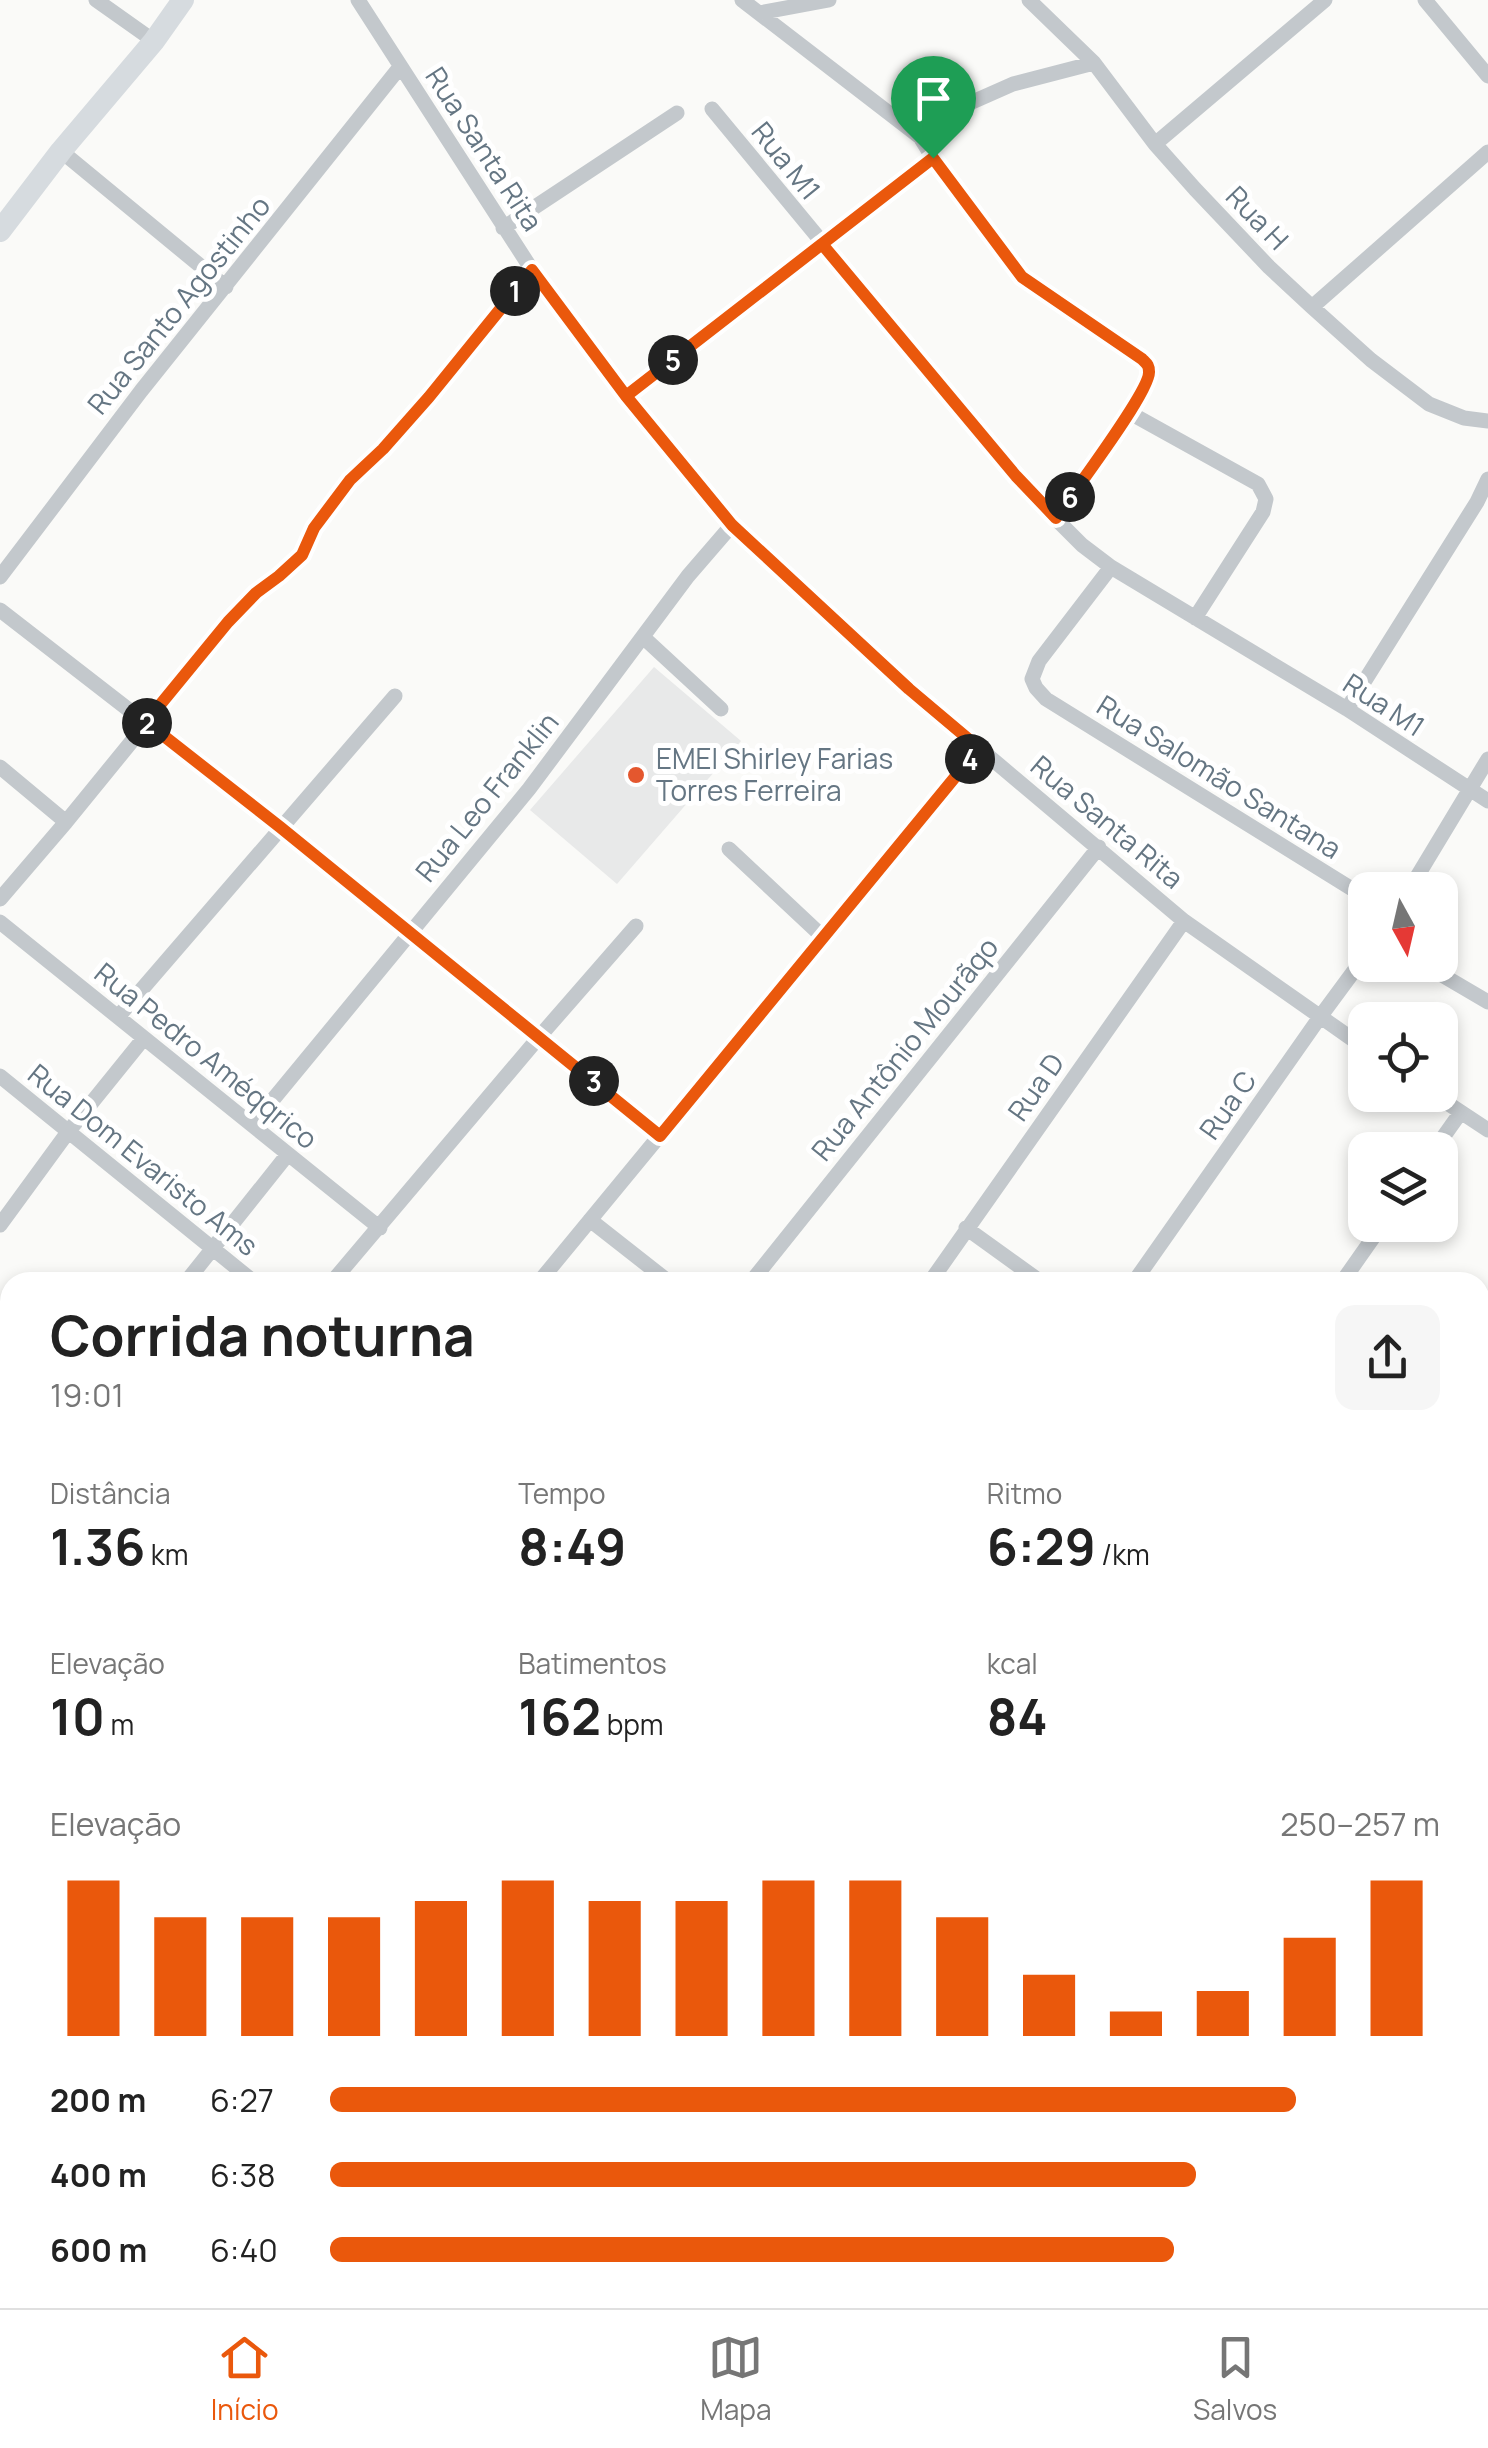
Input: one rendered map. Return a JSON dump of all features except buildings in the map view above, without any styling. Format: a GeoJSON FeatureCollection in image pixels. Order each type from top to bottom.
{"type":"FeatureCollection","features":[{"type":"Feature","properties":{"kind":"street"},"geometry":{"type":"LineString","coordinates":[[96,0],[154,42]]}},
{"type":"Feature","properties":{"kind":"street"},"geometry":{"type":"LineString","coordinates":[[0,231],[61,151],[154,42],[183,0]]}},
{"type":"Feature","properties":{"kind":"street","name":"Rua Santa Rita"},"geometry":{"type":"LineString","coordinates":[[358,0],[532,270],[626,396],[732,525],[909,689],[1184,921],[1348,1036]]}},
{"type":"Feature","properties":{"kind":"street"},"geometry":{"type":"LineString","coordinates":[[742,0],[920,137],[1022,277],[1148,366],[1149,376],[1130,414],[1056,518]]}},
{"type":"Feature","properties":{"kind":"street"},"geometry":{"type":"LineString","coordinates":[[759,13],[829,0]]}},
{"type":"Feature","properties":{"kind":"street","name":"Rua H"},"geometry":{"type":"LineString","coordinates":[[1029,0],[1094,63],[1155,144],[1312,308],[1429,404],[1464,418],[1488,421]]}},
{"type":"Feature","properties":{"kind":"street"},"geometry":{"type":"LineString","coordinates":[[1155,144],[1325,0]]}},
{"type":"Feature","properties":{"kind":"street"},"geometry":{"type":"LineString","coordinates":[[1425,0],[1488,76]]}},
{"type":"Feature","properties":{"kind":"street"},"geometry":{"type":"LineString","coordinates":[[920,137],[961,106],[1013,84],[1094,63]]}},
{"type":"Feature","properties":{"kind":"street","name":"Rua Santo Agostinho"},"geometry":{"type":"LineString","coordinates":[[0,577],[141,391],[400,67]]}},
{"type":"Feature","properties":{"kind":"street","name":"Rua M1"},"geometry":{"type":"LineString","coordinates":[[712,109],[1016,476],[1082,545],[1111,567],[1346,709],[1488,801]]}},
{"type":"Feature","properties":{"kind":"street"},"geometry":{"type":"LineString","coordinates":[[504,228],[677,113]]}},
{"type":"Feature","properties":{"kind":"street"},"geometry":{"type":"LineString","coordinates":[[61,151],[226,287]]}},
{"type":"Feature","properties":{"kind":"street"},"geometry":{"type":"LineString","coordinates":[[1312,308],[1488,152]]}},
{"type":"Feature","properties":{"kind":"street"},"geometry":{"type":"LineString","coordinates":[[626,396],[933,158]]}},
{"type":"Feature","properties":{"kind":"street"},"geometry":{"type":"LineString","coordinates":[[0,899],[242,607],[302,555],[314,528],[350,480],[429,397],[532,270]]}},
{"type":"Feature","properties":{"kind":"street"},"geometry":{"type":"LineString","coordinates":[[1130,414],[1258,484],[1266,499],[1263,512],[1195,618]]}},
{"type":"Feature","properties":{"kind":"street"},"geometry":{"type":"LineString","coordinates":[[1346,709],[1488,479]]}},
{"type":"Feature","properties":{"kind":"street","name":"Rua Leo Franklin"},"geometry":{"type":"LineString","coordinates":[[252,1125],[530,789],[688,576],[732,525]]}},
{"type":"Feature","properties":{"kind":"street","name":"Rua Salomão Santana"},"geometry":{"type":"LineString","coordinates":[[1111,567],[1034,670],[1036,688],[1046,699],[1348,886]]}},
{"type":"Feature","properties":{"kind":"street"},"geometry":{"type":"LineString","coordinates":[[0,610],[280,827],[660,1136]]}},
{"type":"Feature","properties":{"kind":"street"},"geometry":{"type":"LineString","coordinates":[[643,637],[721,709]]}},
{"type":"Feature","properties":{"kind":"street"},"geometry":{"type":"LineString","coordinates":[[118,1018],[395,696]]}},
{"type":"Feature","properties":{"kind":"street"},"geometry":{"type":"LineString","coordinates":[[547,1272],[979,748]]}},
{"type":"Feature","properties":{"kind":"street"},"geometry":{"type":"LineString","coordinates":[[1420,872],[1488,759]]}},
{"type":"Feature","properties":{"kind":"street"},"geometry":{"type":"LineString","coordinates":[[0,767],[66,822]]}},
{"type":"Feature","properties":{"kind":"street","name":"Rua Antônio Mourãqo"},"geometry":{"type":"LineString","coordinates":[[759,1272],[1099,847]]}},
{"type":"Feature","properties":{"kind":"street"},"geometry":{"type":"LineString","coordinates":[[729,849],[822,937]]}},
{"type":"Feature","properties":{"kind":"street","name":"Rua D"},"geometry":{"type":"LineString","coordinates":[[937,1272],[1184,921]]}},
{"type":"Feature","properties":{"kind":"street","name":"Rua Pedro Améqqrico"},"geometry":{"type":"LineString","coordinates":[[0,922],[380,1228]]}},
{"type":"Feature","properties":{"kind":"street"},"geometry":{"type":"LineString","coordinates":[[341,1272],[636,926]]}},
{"type":"Feature","properties":{"kind":"street","name":"Rua C"},"geometry":{"type":"LineString","coordinates":[[1141,1272],[1348,979]]}},
{"type":"Feature","properties":{"kind":"street"},"geometry":{"type":"LineString","coordinates":[[1454,982],[1488,1002]]}},
{"type":"Feature","properties":{"kind":"street"},"geometry":{"type":"LineString","coordinates":[[0,1225],[144,1038]]}},
{"type":"Feature","properties":{"kind":"street","name":"Rua Dom Evaristo Ams"},"geometry":{"type":"LineString","coordinates":[[0,1076],[241,1272]]}},
{"type":"Feature","properties":{"kind":"street"},"geometry":{"type":"LineString","coordinates":[[1458,1110],[1488,1130]]}},
{"type":"Feature","properties":{"kind":"street"},"geometry":{"type":"LineString","coordinates":[[1447,1132],[1461,1112]]}},
{"type":"Feature","properties":{"kind":"street"},"geometry":{"type":"LineString","coordinates":[[194,1272],[288,1154]]}},
{"type":"Feature","properties":{"kind":"street"},"geometry":{"type":"LineString","coordinates":[[590,1220],[656,1272]]}},
{"type":"Feature","properties":{"kind":"street"},"geometry":{"type":"LineString","coordinates":[[966,1228],[1027,1272]]}},
{"type":"Feature","properties":{"kind":"street"},"geometry":{"type":"LineString","coordinates":[[1349,1272],[1370,1242]]}},
{"type":"Feature","properties":{"kind":"shaded area","name":"EMEI Shirley Farias Torres Ferreira"},"geometry":{"type":"Polygon","coordinates":[[[654,667],[741,741],[617,884],[530,810],[654,667]]]}},
{"type":"Feature","properties":{"kind":"place","name":"EMEI Shirley Farias Torres Ferreira"},"geometry":{"type":"Point","coordinates":[636,775]}},
{"type":"Feature","properties":{"kind":"route"},"geometry":{"type":"LineString","coordinates":[[933,158],[724,320],[626,396],[532,270],[429,397],[327,508],[302,555],[228,622],[146,722],[660,1136],[979,748],[909,689],[732,525],[626,396],[822,244],[1016,476],[1056,518],[1130,414],[1149,376],[1142,359],[1022,277],[933,158]]}}]}
